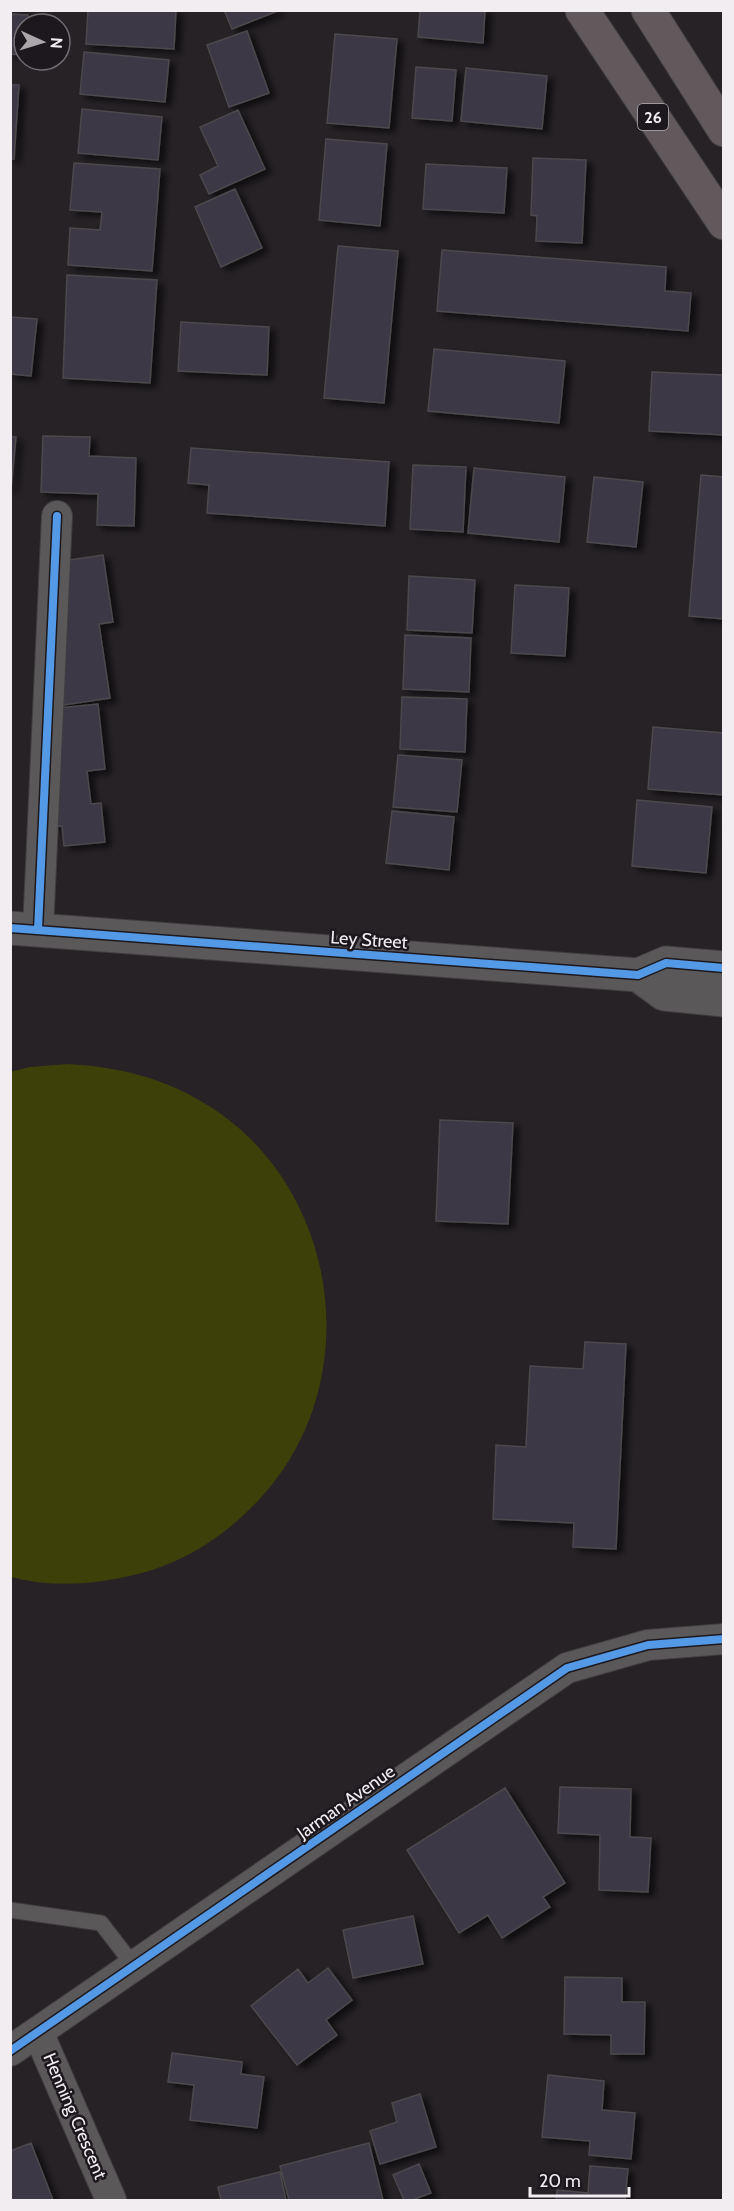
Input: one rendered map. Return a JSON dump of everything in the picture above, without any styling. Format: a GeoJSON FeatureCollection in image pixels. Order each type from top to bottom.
{"type":"FeatureCollection","features":[{"type":"Feature","properties":{"kind":"main road","name":"26"},"geometry":{"type":"LineString","coordinates":[[582,10],[723,223]]}},
{"type":"Feature","properties":{"kind":"main road"},"geometry":{"type":"LineString","coordinates":[[648,10],[723,130]]}},
{"type":"Feature","properties":{"kind":"street"},"geometry":{"type":"LineString","coordinates":[[24,929],[57,516]]}},
{"type":"Feature","properties":{"kind":"street","name":"Ley Street"},"geometry":{"type":"LineString","coordinates":[[24,929],[638,975],[666,963],[723,968]]}},
{"type":"Feature","properties":{"kind":"street"},"geometry":{"type":"LineString","coordinates":[[638,975],[664,994],[723,1000]]}},
{"type":"Feature","properties":{"kind":"street","name":"Jarman Avenue"},"geometry":{"type":"LineString","coordinates":[[10,2051],[567,1668],[648,1645],[723,1639]]}},
{"type":"Feature","properties":{"kind":"street","name":"Henning Crescent"},"geometry":{"type":"LineString","coordinates":[[39,2032],[111,2200]]}},
{"type":"Feature","properties":{"kind":"lane"},"geometry":{"type":"LineString","coordinates":[[10,1910],[101,1923],[134,1966]]}},
{"type":"Feature","properties":{"kind":"shaded area"},"geometry":{"type":"Polygon","coordinates":[[[68,1064],[124,1071],[176,1088],[209,1106],[252,1141],[286,1183],[310,1231],[323,1283],[326,1337],[319,1390],[300,1441],[270,1487],[258,1501],[216,1538],[167,1565],[115,1579],[63,1584],[11,1577],[10,1072],[30,1067],[68,1064]]]}},
{"type":"Feature","properties":{"kind":"building"},"geometry":{"type":"Polygon","coordinates":[[[88,10],[176,10],[174,49],[86,44],[88,10]]]}},
{"type":"Feature","properties":{"kind":"building"},"geometry":{"type":"Polygon","coordinates":[[[224,10],[280,10],[232,29],[224,10]]]}},
{"type":"Feature","properties":{"kind":"building"},"geometry":{"type":"Polygon","coordinates":[[[420,10],[485,10],[483,43],[418,37],[420,10]]]}},
{"type":"Feature","properties":{"kind":"building"},"geometry":{"type":"Polygon","coordinates":[[[10,14],[12,14],[12,54],[10,54],[10,14]]]}},
{"type":"Feature","properties":{"kind":"building"},"geometry":{"type":"Polygon","coordinates":[[[247,31],[269,93],[229,107],[207,45],[247,31]]]}},
{"type":"Feature","properties":{"kind":"building"},"geometry":{"type":"Polygon","coordinates":[[[335,34],[397,39],[389,128],[327,123],[335,34]]]}},
{"type":"Feature","properties":{"kind":"building"},"geometry":{"type":"Polygon","coordinates":[[[84,52],[169,60],[165,102],[80,94],[84,52]]]}},
{"type":"Feature","properties":{"kind":"building"},"geometry":{"type":"Polygon","coordinates":[[[416,67],[456,70],[452,121],[412,118],[416,67]]]}},
{"type":"Feature","properties":{"kind":"building"},"geometry":{"type":"Polygon","coordinates":[[[466,68],[547,76],[542,129],[461,121],[466,68]]]}},
{"type":"Feature","properties":{"kind":"building"},"geometry":{"type":"Polygon","coordinates":[[[10,85],[19,85],[14,159],[10,159],[10,85]]]}},
{"type":"Feature","properties":{"kind":"building"},"geometry":{"type":"Polygon","coordinates":[[[82,109],[162,117],[158,160],[78,153],[82,109]]]}},
{"type":"Feature","properties":{"kind":"building"},"geometry":{"type":"Polygon","coordinates":[[[238,110],[265,169],[209,194],[200,175],[218,166],[200,127],[238,110]]]}},
{"type":"Feature","properties":{"kind":"building"},"geometry":{"type":"Polygon","coordinates":[[[326,139],[387,144],[380,226],[319,220],[326,139]]]}},
{"type":"Feature","properties":{"kind":"building"},"geometry":{"type":"Polygon","coordinates":[[[533,158],[586,160],[582,243],[536,241],[537,216],[531,215],[533,158]]]}},
{"type":"Feature","properties":{"kind":"building"},"geometry":{"type":"Polygon","coordinates":[[[74,163],[160,169],[152,271],[68,265],[70,228],[100,230],[102,212],[70,210],[74,163]]]}},
{"type":"Feature","properties":{"kind":"building"},"geometry":{"type":"Polygon","coordinates":[[[426,164],[507,168],[504,213],[423,209],[426,164]]]}},
{"type":"Feature","properties":{"kind":"building"},"geometry":{"type":"Polygon","coordinates":[[[235,189],[262,248],[221,267],[195,207],[235,189]]]}},
{"type":"Feature","properties":{"kind":"building"},"geometry":{"type":"Polygon","coordinates":[[[338,246],[398,251],[384,403],[324,398],[338,246]]]}},
{"type":"Feature","properties":{"kind":"building"},"geometry":{"type":"Polygon","coordinates":[[[442,250],[666,267],[665,291],[691,293],[688,331],[437,311],[442,250]]]}},
{"type":"Feature","properties":{"kind":"building"},"geometry":{"type":"Polygon","coordinates":[[[67,275],[157,280],[150,383],[63,378],[67,275]]]}},
{"type":"Feature","properties":{"kind":"building"},"geometry":{"type":"Polygon","coordinates":[[[10,317],[37,319],[31,376],[10,374],[10,317]]]}},
{"type":"Feature","properties":{"kind":"building"},"geometry":{"type":"Polygon","coordinates":[[[181,322],[269,327],[267,375],[178,371],[181,322]]]}},
{"type":"Feature","properties":{"kind":"building"},"geometry":{"type":"Polygon","coordinates":[[[434,349],[565,361],[559,423],[428,411],[434,349]]]}},
{"type":"Feature","properties":{"kind":"building"},"geometry":{"type":"Polygon","coordinates":[[[652,372],[724,375],[724,435],[649,431],[652,372]]]}},
{"type":"Feature","properties":{"kind":"building"},"geometry":{"type":"Polygon","coordinates":[[[43,436],[90,437],[89,456],[136,458],[134,526],[97,525],[98,494],[41,492],[43,436]]]}},
{"type":"Feature","properties":{"kind":"building"},"geometry":{"type":"Polygon","coordinates":[[[10,437],[16,437],[11,490],[10,490],[10,437]]]}},
{"type":"Feature","properties":{"kind":"building"},"geometry":{"type":"Polygon","coordinates":[[[191,448],[389,462],[385,526],[207,513],[209,485],[188,483],[191,448]]]}},
{"type":"Feature","properties":{"kind":"building"},"geometry":{"type":"Polygon","coordinates":[[[413,465],[466,467],[463,532],[410,529],[413,465]]]}},
{"type":"Feature","properties":{"kind":"building"},"geometry":{"type":"Polygon","coordinates":[[[474,468],[565,477],[559,542],[468,533],[474,468]]]}},
{"type":"Feature","properties":{"kind":"building"},"geometry":{"type":"Polygon","coordinates":[[[701,475],[724,477],[724,619],[689,616],[701,475]]]}},
{"type":"Feature","properties":{"kind":"building"},"geometry":{"type":"Polygon","coordinates":[[[594,477],[643,482],[636,547],[587,542],[594,477]]]}},
{"type":"Feature","properties":{"kind":"building"},"geometry":{"type":"Polygon","coordinates":[[[103,555],[113,622],[99,624],[110,698],[64,705],[42,564],[103,555]]]}},
{"type":"Feature","properties":{"kind":"building"},"geometry":{"type":"Polygon","coordinates":[[[409,576],[475,580],[472,633],[407,630],[409,576]]]}},
{"type":"Feature","properties":{"kind":"building"},"geometry":{"type":"Polygon","coordinates":[[[515,585],[569,588],[565,656],[511,653],[515,585]]]}},
{"type":"Feature","properties":{"kind":"building"},"geometry":{"type":"Polygon","coordinates":[[[405,635],[471,638],[469,692],[403,689],[405,635]]]}},
{"type":"Feature","properties":{"kind":"building"},"geometry":{"type":"Polygon","coordinates":[[[402,697],[467,699],[465,752],[400,749],[402,697]]]}},
{"type":"Feature","properties":{"kind":"building"},"geometry":{"type":"Polygon","coordinates":[[[98,704],[105,769],[87,771],[91,804],[101,803],[105,842],[64,846],[62,826],[52,827],[39,710],[98,704]]]}},
{"type":"Feature","properties":{"kind":"building"},"geometry":{"type":"Polygon","coordinates":[[[653,727],[724,733],[724,795],[648,789],[653,727]]]}},
{"type":"Feature","properties":{"kind":"building"},"geometry":{"type":"Polygon","coordinates":[[[398,755],[462,760],[457,812],[393,807],[398,755]]]}},
{"type":"Feature","properties":{"kind":"building"},"geometry":{"type":"Polygon","coordinates":[[[637,800],[712,807],[706,873],[632,866],[637,800]]]}},
{"type":"Feature","properties":{"kind":"building"},"geometry":{"type":"Polygon","coordinates":[[[392,811],[454,817],[449,870],[386,863],[392,811]]]}},
{"type":"Feature","properties":{"kind":"building"},"geometry":{"type":"Polygon","coordinates":[[[440,1120],[513,1123],[508,1224],[436,1221],[440,1120]]]}},
{"type":"Feature","properties":{"kind":"building"},"geometry":{"type":"Polygon","coordinates":[[[585,1342],[626,1344],[616,1549],[573,1547],[574,1523],[493,1519],[496,1445],[526,1447],[530,1366],[583,1369],[585,1342]]]}},
{"type":"Feature","properties":{"kind":"building"},"geometry":{"type":"Polygon","coordinates":[[[560,1787],[631,1789],[630,1837],[651,1838],[648,1892],[599,1890],[600,1835],[558,1833],[560,1787]]]}},
{"type":"Feature","properties":{"kind":"building"},"geometry":{"type":"Polygon","coordinates":[[[505,1788],[565,1883],[543,1897],[550,1907],[502,1938],[488,1915],[459,1933],[407,1850],[505,1788]]]}},
{"type":"Feature","properties":{"kind":"building"},"geometry":{"type":"Polygon","coordinates":[[[413,1916],[423,1964],[353,1978],[343,1930],[413,1916]]]}},
{"type":"Feature","properties":{"kind":"building"},"geometry":{"type":"Polygon","coordinates":[[[328,1968],[352,2000],[326,2020],[337,2035],[297,2065],[251,2006],[298,1969],[308,1983],[328,1968]]]}},
{"type":"Feature","properties":{"kind":"building"},"geometry":{"type":"Polygon","coordinates":[[[565,1977],[622,1978],[622,2002],[645,2002],[644,2054],[611,2054],[611,2035],[564,2034],[565,1977]]]}},
{"type":"Feature","properties":{"kind":"building"},"geometry":{"type":"Polygon","coordinates":[[[172,2053],[242,2062],[241,2074],[264,2077],[257,2128],[190,2120],[194,2085],[168,2082],[172,2053]]]}},
{"type":"Feature","properties":{"kind":"building"},"geometry":{"type":"Polygon","coordinates":[[[548,2075],[604,2081],[602,2110],[635,2113],[631,2159],[589,2155],[590,2141],[542,2137],[548,2075]]]}},
{"type":"Feature","properties":{"kind":"building"},"geometry":{"type":"Polygon","coordinates":[[[420,2094],[436,2147],[380,2164],[370,2131],[397,2122],[392,2103],[420,2094]]]}},
{"type":"Feature","properties":{"kind":"building"},"geometry":{"type":"Polygon","coordinates":[[[31,2143],[53,2200],[10,2200],[10,2151],[31,2143]]]}},
{"type":"Feature","properties":{"kind":"building"},"geometry":{"type":"Polygon","coordinates":[[[369,2143],[383,2200],[289,2200],[280,2166],[369,2143]]]}},
{"type":"Feature","properties":{"kind":"building"},"geometry":{"type":"Polygon","coordinates":[[[419,2164],[431,2193],[412,2200],[404,2200],[393,2175],[419,2164]]]}},
{"type":"Feature","properties":{"kind":"building"},"geometry":{"type":"Polygon","coordinates":[[[590,2166],[628,2169],[625,2200],[556,2200],[557,2190],[588,2193],[590,2166]]]}},
{"type":"Feature","properties":{"kind":"building"},"geometry":{"type":"Polygon","coordinates":[[[280,2172],[286,2200],[221,2200],[218,2187],[280,2172]]]}},
{"type":"Feature","properties":{"kind":"cycle path"},"geometry":{"type":"LineString","coordinates":[[38,930],[57,516]]}},
{"type":"Feature","properties":{"kind":"cycle path"},"geometry":{"type":"LineString","coordinates":[[10,928],[638,975],[666,963],[724,968]]}},
{"type":"Feature","properties":{"kind":"cycle path"},"geometry":{"type":"LineString","coordinates":[[10,2051],[567,1668],[648,1645],[724,1639]]}}]}
